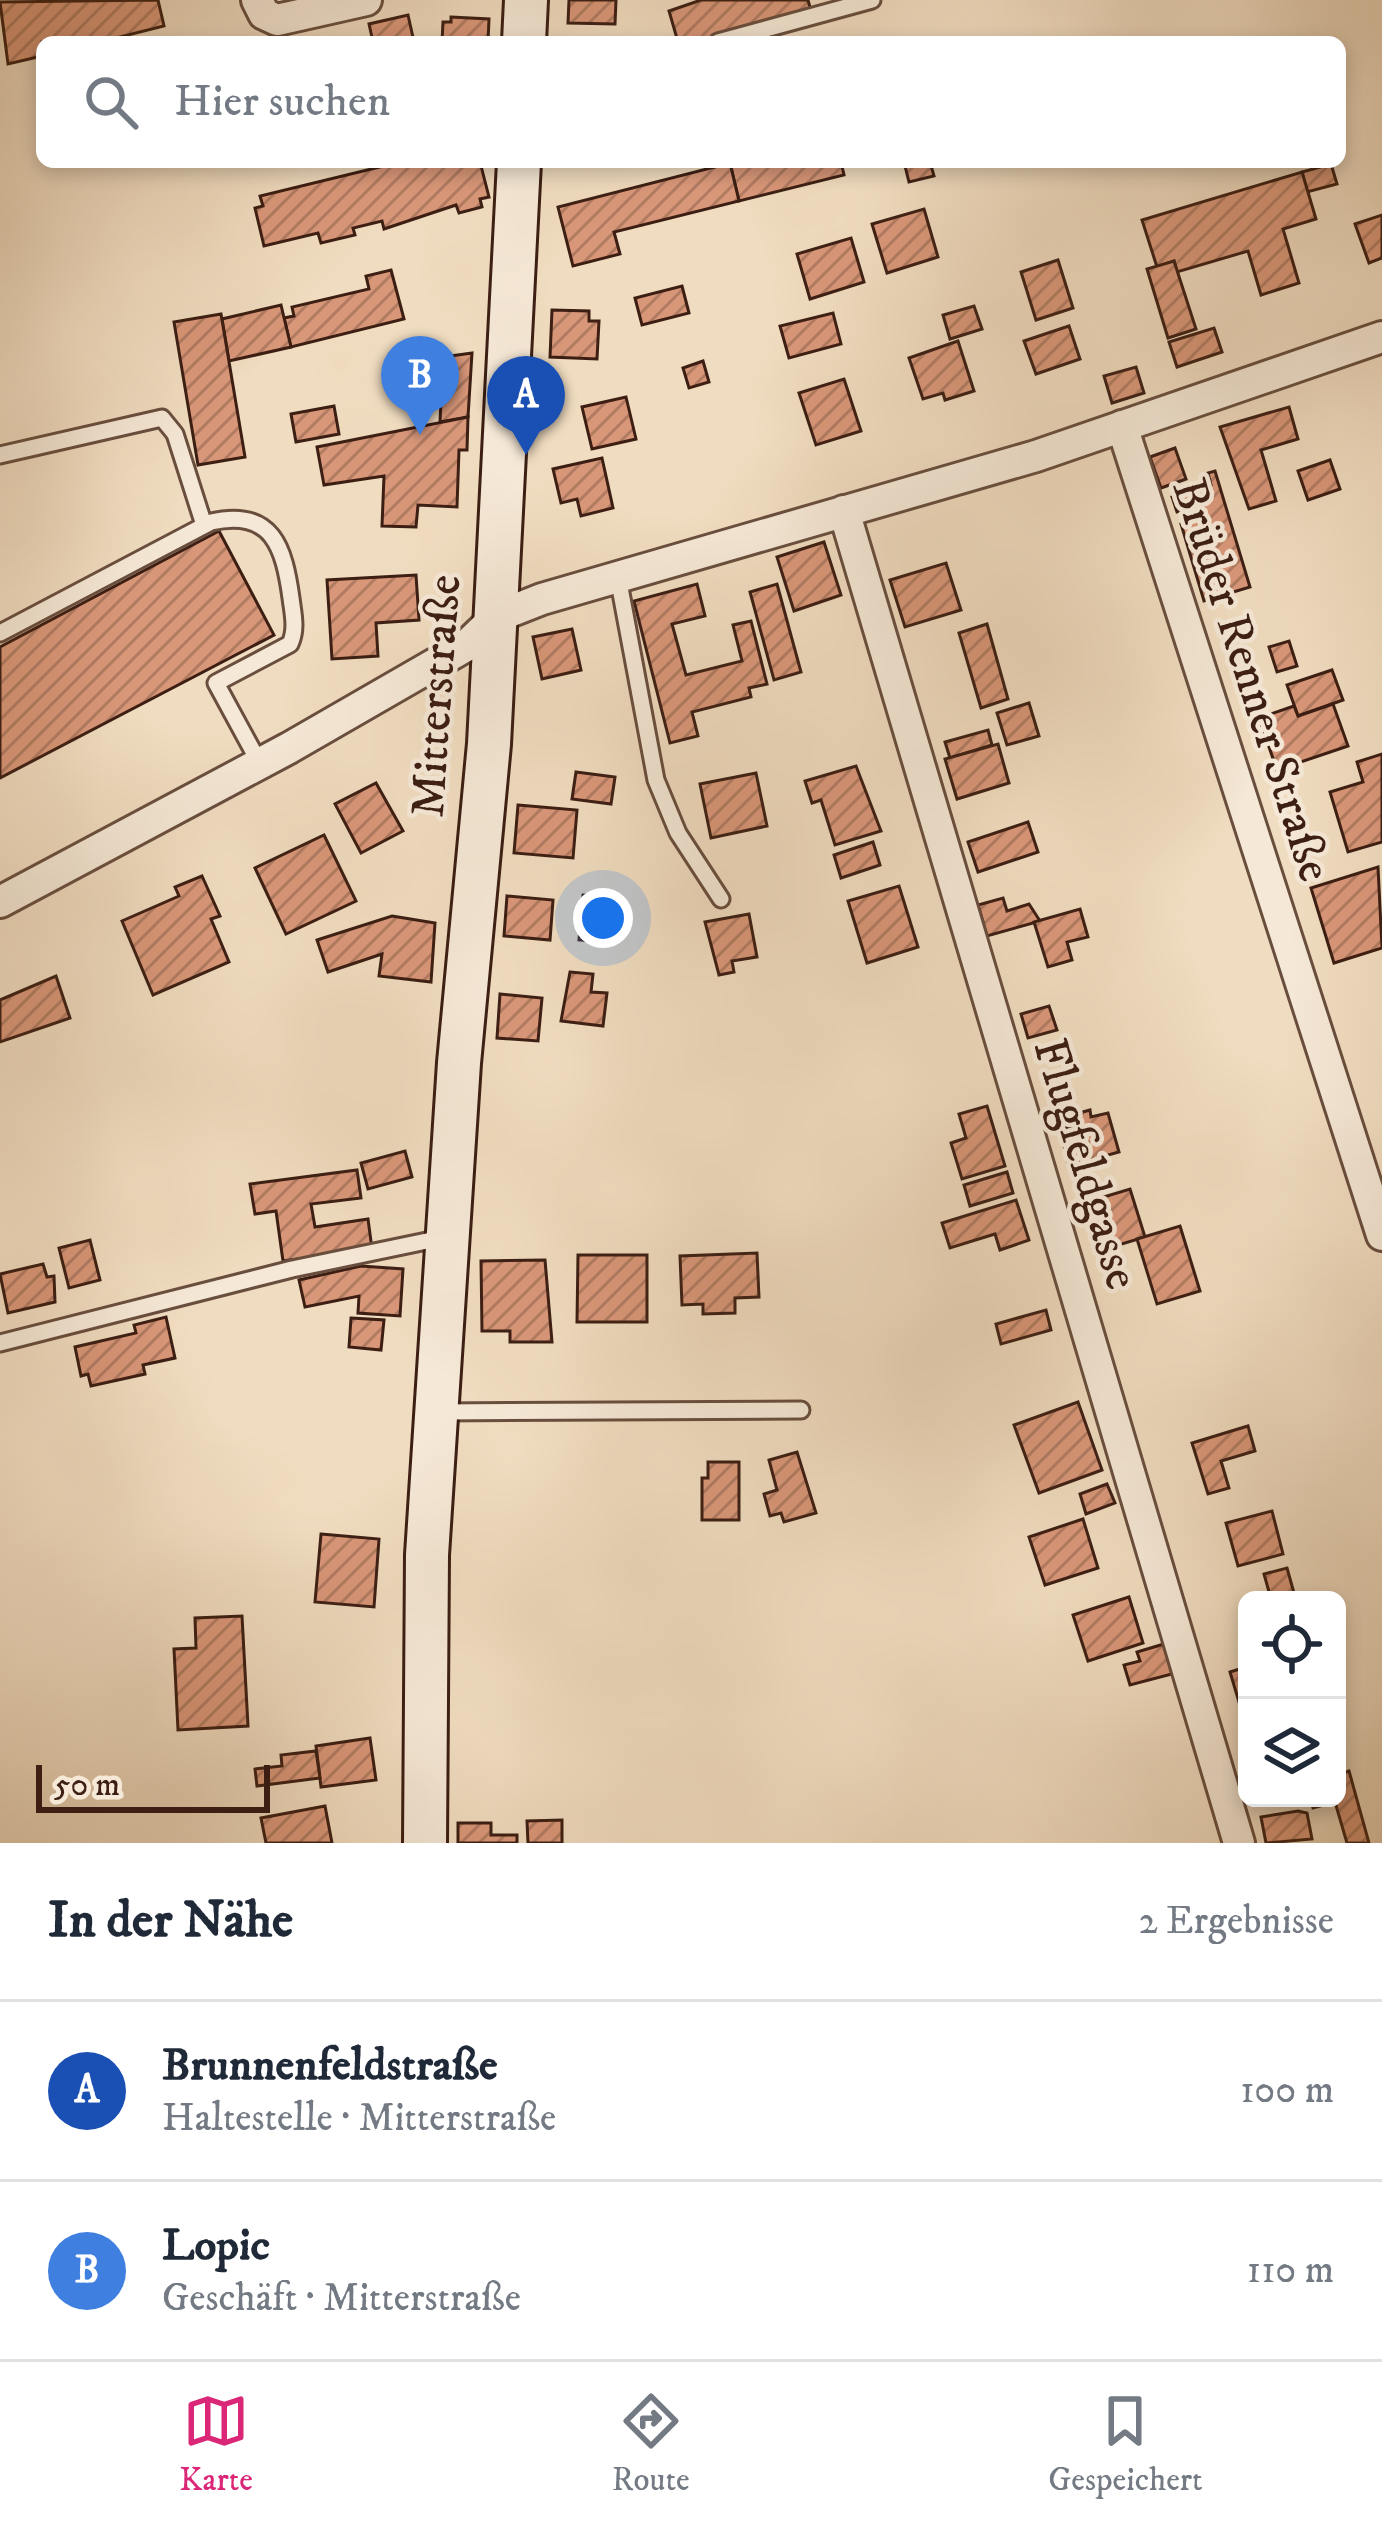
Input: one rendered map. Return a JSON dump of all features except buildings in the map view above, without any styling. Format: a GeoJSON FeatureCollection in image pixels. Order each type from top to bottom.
{"type":"FeatureCollection","features":[{"type":"Feature","properties":{"kind":"main road"},"geometry":{"type":"LineString","coordinates":[[524,36],[526,0]]}},
{"type":"Feature","properties":{"kind":"main road","name":"Mitterstraße"},"geometry":{"type":"LineString","coordinates":[[425,1843],[427,1555],[496,617],[519,168]]}},
{"type":"Feature","properties":{"kind":"street"},"geometry":{"type":"LineString","coordinates":[[257,0],[264,14],[277,20],[366,0]]}},
{"type":"Feature","properties":{"kind":"street"},"geometry":{"type":"LineString","coordinates":[[0,902],[260,764],[466,646],[496,617],[1122,426],[1382,337]]}},
{"type":"Feature","properties":{"kind":"street","name":"Brüder Renner Straße"},"geometry":{"type":"LineString","coordinates":[[1122,426],[1382,1235]]}},
{"type":"Feature","properties":{"kind":"street","name":"Flugfeldgasse"},"geometry":{"type":"LineString","coordinates":[[844,511],[1239,1843]]}},
{"type":"Feature","properties":{"kind":"lane"},"geometry":{"type":"LineString","coordinates":[[740,36],[872,0]]}},
{"type":"Feature","properties":{"kind":"lane"},"geometry":{"type":"LineString","coordinates":[[0,455],[162,418],[175,434],[205,525]]}},
{"type":"Feature","properties":{"kind":"lane"},"geometry":{"type":"LineString","coordinates":[[0,633],[205,525],[230,518],[248,521],[278,541],[286,558],[294,638],[216,683],[260,764]]}},
{"type":"Feature","properties":{"kind":"lane"},"geometry":{"type":"LineString","coordinates":[[618,577],[656,781],[679,833],[721,898]]}},
{"type":"Feature","properties":{"kind":"lane"},"geometry":{"type":"LineString","coordinates":[[0,1343],[292,1269],[448,1237]]}},
{"type":"Feature","properties":{"kind":"lane"},"geometry":{"type":"LineString","coordinates":[[436,1412],[801,1410]]}},
{"type":"Feature","properties":{"kind":"place","name":"Lopic"},"geometry":{"type":"Point","coordinates":[420,435]}},
{"type":"Feature","properties":{"kind":"place","name":"Brunnenfeldstraße"},"geometry":{"type":"Point","coordinates":[526,455]}}]}
